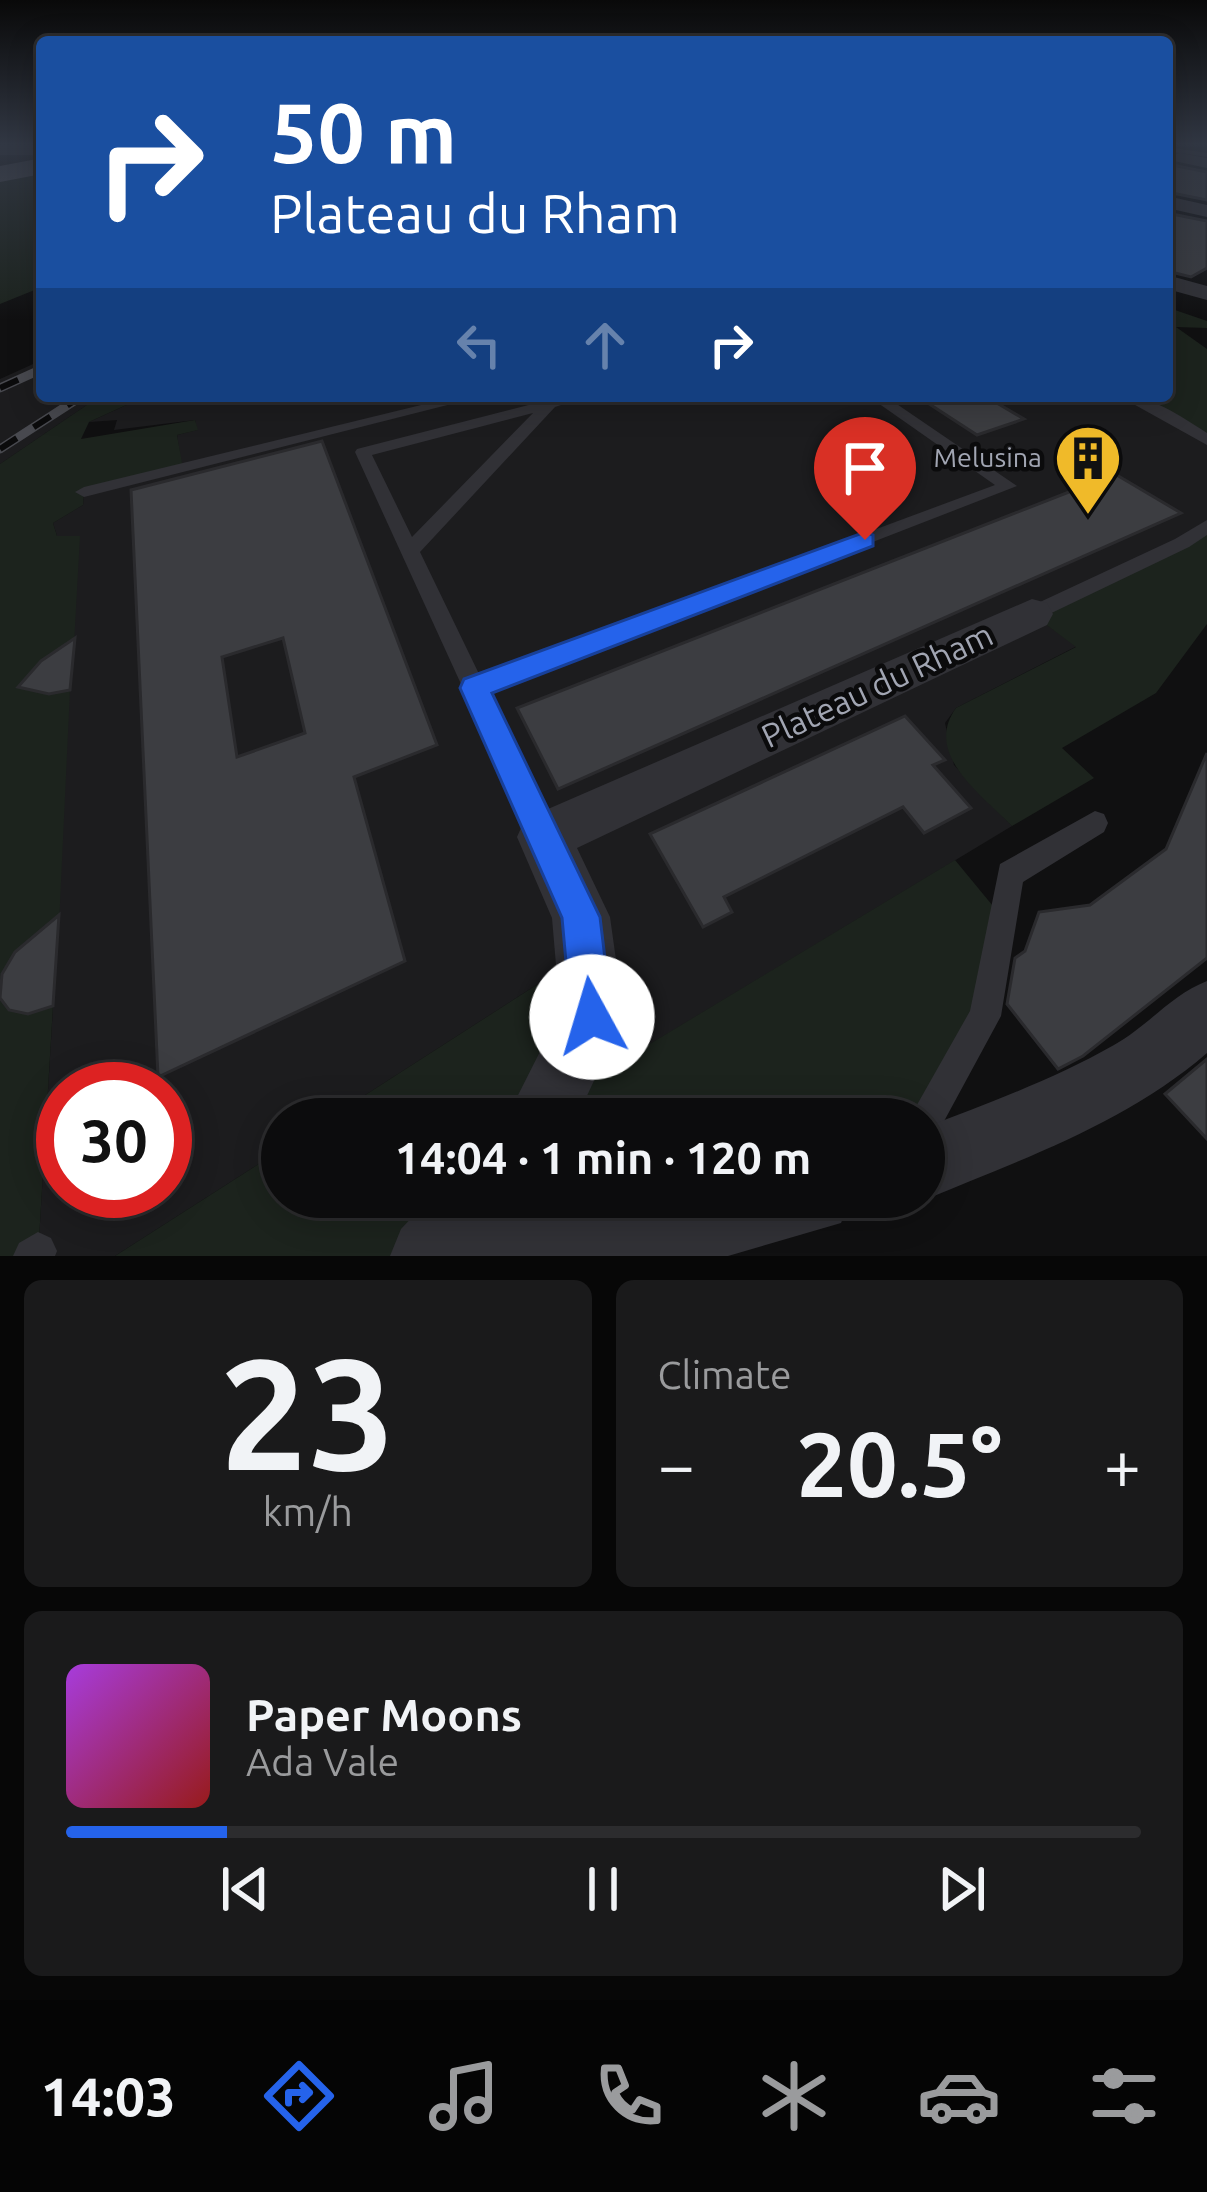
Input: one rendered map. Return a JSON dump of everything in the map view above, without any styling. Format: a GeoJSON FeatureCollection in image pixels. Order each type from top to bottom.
{"type":"FeatureCollection","features":[{"type":"Feature","properties":{"kind":"street"},"geometry":{"type":"LineString","coordinates":[[1173,203],[1207,211]]}},
{"type":"Feature","properties":{"kind":"street"},"geometry":{"type":"LineString","coordinates":[[1173,284],[1207,293]]}},
{"type":"Feature","properties":{"kind":"street","name":"Plateau du Rham"},"geometry":{"type":"LineString","coordinates":[[544,837],[1032,614]]}},
{"type":"Feature","properties":{"kind":"street"},"geometry":{"type":"LineString","coordinates":[[544,837],[581,917],[592,1017],[551,1098]]}},
{"type":"Feature","properties":{"kind":"street"},"geometry":{"type":"LineString","coordinates":[[945,1156],[1037,1120],[1142,1066],[1207,1012]]}},
{"type":"Feature","properties":{"kind":"street"},"geometry":{"type":"LineString","coordinates":[[455,1228],[622,1236],[734,1218]]}},
{"type":"Feature","properties":{"kind":"lane"},"geometry":{"type":"LineString","coordinates":[[84,492],[452,402]]}},
{"type":"Feature","properties":{"kind":"lane"},"geometry":{"type":"LineString","coordinates":[[544,837],[363,452],[548,402]]}},
{"type":"Feature","properties":{"kind":"lane"},"geometry":{"type":"LineString","coordinates":[[410,551],[559,402]]}},
{"type":"Feature","properties":{"kind":"lane"},"geometry":{"type":"LineString","coordinates":[[475,688],[1008,486],[884,402]]}},
{"type":"Feature","properties":{"kind":"lane"},"geometry":{"type":"LineString","coordinates":[[1140,402],[1207,440]]}},
{"type":"Feature","properties":{"kind":"lane","name":"Plateau du Rham"},"geometry":{"type":"LineString","coordinates":[[1032,614],[1182,543],[1207,526]]}},
{"type":"Feature","properties":{"kind":"lane"},"geometry":{"type":"LineString","coordinates":[[939,1098],[985,1016],[1010,874],[1095,823]]}},
{"type":"Feature","properties":{"kind":"shaded area"},"geometry":{"type":"Polygon","coordinates":[[[0,203],[36,203],[36,289],[0,304],[0,203]]]}},
{"type":"Feature","properties":{"kind":"shaded area"},"geometry":{"type":"Polygon","coordinates":[[[1173,311],[1207,321],[1207,328],[1176,327],[1207,349],[1207,440],[1140,402],[1173,402],[1173,311]]]}},
{"type":"Feature","properties":{"kind":"shaded area"},"geometry":{"type":"Polygon","coordinates":[[[36,363],[36,402],[91,402],[0,464],[0,379],[36,363]]]}},
{"type":"Feature","properties":{"kind":"shaded area"},"geometry":{"type":"Polygon","coordinates":[[[91,402],[133,402],[89,422],[81,439],[195,420],[198,430],[177,435],[183,468],[84,492],[83,505],[53,523],[57,536],[80,536],[74,644],[40,663],[30,684],[49,694],[70,690],[59,925],[20,949],[7,966],[0,988],[0,464],[91,402]]]}},
{"type":"Feature","properties":{"kind":"shaded area"},"geometry":{"type":"Polygon","coordinates":[[[133,402],[1139,402],[1207,440],[1207,526],[1033,615],[1077,646],[956,708],[945,723],[954,765],[1012,826],[642,1049],[538,984],[361,1098],[261,1098],[261,1162],[192,1207],[192,1062],[50,1062],[53,1007],[27,1014],[9,1010],[0,998],[2,974],[15,952],[70,691],[49,694],[30,684],[31,672],[54,652],[79,536],[57,536],[53,523],[83,505],[84,492],[182,468],[177,435],[197,430],[195,420],[114,430],[117,420],[89,422],[133,402]]]}},
{"type":"Feature","properties":{"kind":"shaded area"},"geometry":{"type":"Polygon","coordinates":[[[1207,526],[1207,624],[1156,693],[1062,748],[1094,778],[1012,826],[972,787],[951,757],[946,741],[956,708],[1076,647],[1032,614],[1207,526]]]}},
{"type":"Feature","properties":{"kind":"shaded area"},"geometry":{"type":"Polygon","coordinates":[[[955,860],[1002,917],[985,1016],[936,1098],[361,1098],[538,984],[643,1048],[955,860]]]}},
{"type":"Feature","properties":{"kind":"shaded area"},"geometry":{"type":"Polygon","coordinates":[[[0,998],[9,1010],[27,1014],[53,1006],[50,1062],[36,1062],[38,1256],[0,1256],[0,998]]]}},
{"type":"Feature","properties":{"kind":"shaded area"},"geometry":{"type":"Polygon","coordinates":[[[261,1162],[261,1218],[748,1218],[626,1256],[115,1256],[174,1218],[192,1218],[192,1207],[261,1162]]]}},
{"type":"Feature","properties":{"kind":"shaded area"},"geometry":{"type":"Polygon","coordinates":[[[40,1218],[174,1218],[115,1256],[38,1256],[40,1218]]]}},
{"type":"Feature","properties":{"kind":"building"},"geometry":{"type":"Polygon","coordinates":[[[1173,214],[1207,221],[1207,268],[1191,277],[1173,272],[1173,214]]]}},
{"type":"Feature","properties":{"kind":"building"},"geometry":{"type":"Polygon","coordinates":[[[926,402],[995,402],[1024,419],[977,435],[926,402]]]}},
{"type":"Feature","properties":{"kind":"building"},"geometry":{"type":"Polygon","coordinates":[[[322,441],[437,745],[354,777],[405,961],[190,1062],[157,1062],[131,490],[322,441]],[[283,638],[222,657],[237,757],[305,733],[283,638]]]}},
{"type":"Feature","properties":{"kind":"building"},"geometry":{"type":"Polygon","coordinates":[[[1115,474],[1181,513],[558,789],[517,708],[1115,474]]]}},
{"type":"Feature","properties":{"kind":"building"},"geometry":{"type":"Polygon","coordinates":[[[75,638],[70,690],[49,694],[18,687],[41,661],[75,638]]]}},
{"type":"Feature","properties":{"kind":"building"},"geometry":{"type":"Polygon","coordinates":[[[905,716],[945,760],[933,765],[971,808],[924,833],[903,807],[724,897],[732,912],[703,927],[650,834],[905,716]]]}},
{"type":"Feature","properties":{"kind":"building"},"geometry":{"type":"Polygon","coordinates":[[[1207,753],[1207,958],[1083,1056],[1058,1069],[1007,1004],[1015,958],[1025,951],[1039,912],[1090,905],[1166,849],[1207,753]]]}},
{"type":"Feature","properties":{"kind":"building"},"geometry":{"type":"Polygon","coordinates":[[[59,915],[53,1006],[28,1014],[9,1010],[0,998],[2,974],[15,952],[59,915]]]}},
{"type":"Feature","properties":{"kind":"building"},"geometry":{"type":"Polygon","coordinates":[[[1207,1059],[1207,1139],[1165,1094],[1207,1059]]]}},
{"type":"Feature","properties":{"kind":"railway"},"geometry":{"type":"LineString","coordinates":[[0,388],[36,372]]}},
{"type":"Feature","properties":{"kind":"railway"},"geometry":{"type":"LineString","coordinates":[[0,449],[73,402]]}},
{"type":"Feature","properties":{"kind":"place","name":"Melusina"},"geometry":{"type":"Point","coordinates":[1088,517]}},
{"type":"Feature","properties":{"kind":"route"},"geometry":{"type":"LineString","coordinates":[[592,1017],[581,917],[475,688],[865,540]]}}]}
